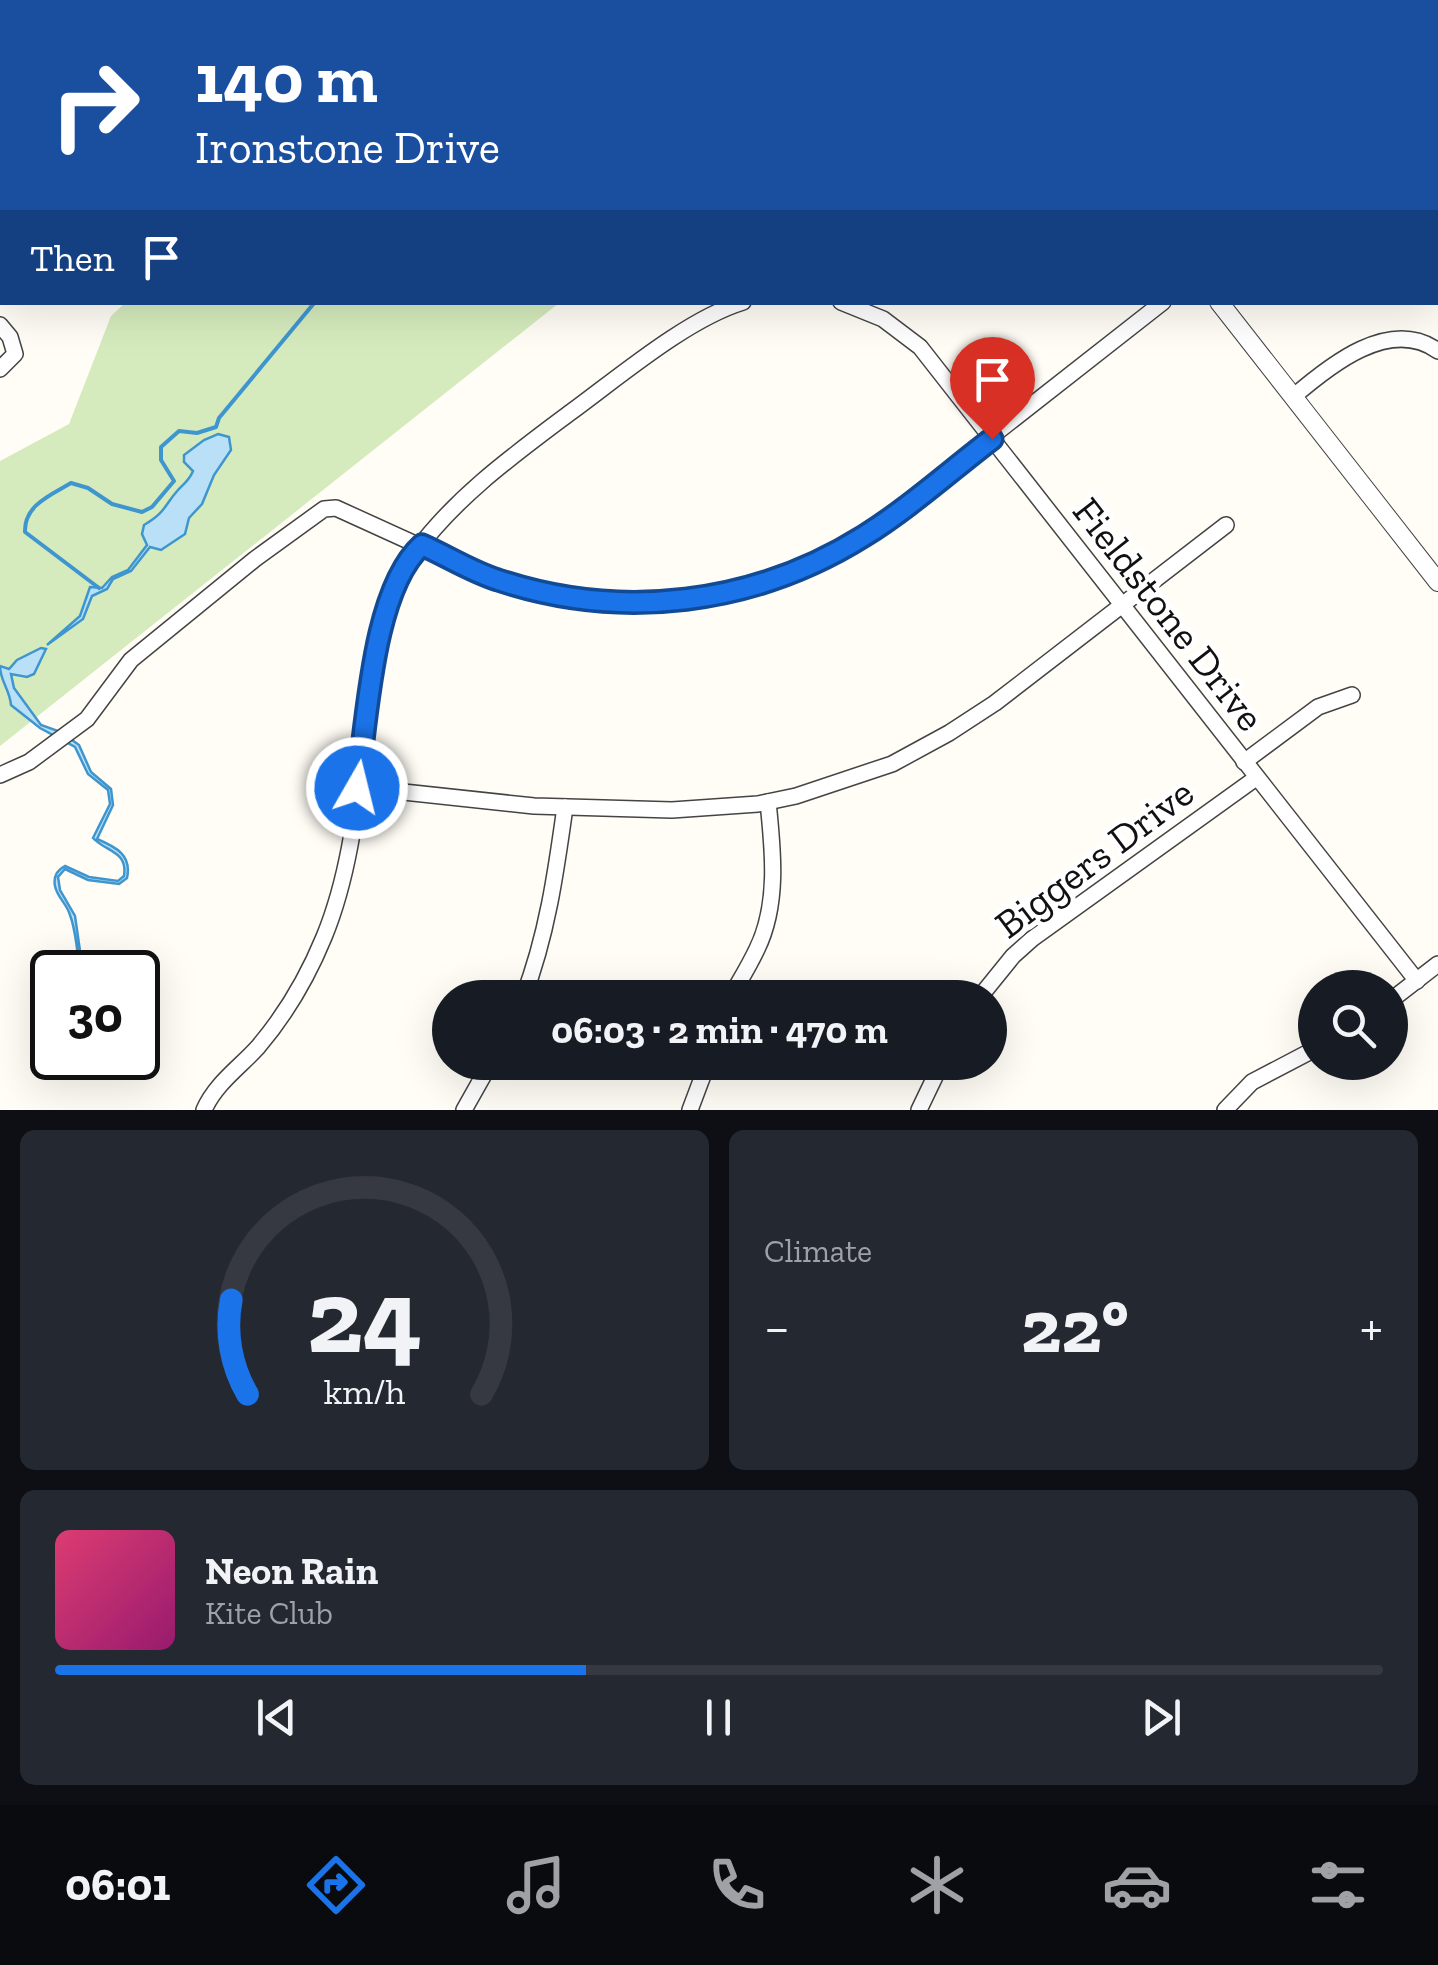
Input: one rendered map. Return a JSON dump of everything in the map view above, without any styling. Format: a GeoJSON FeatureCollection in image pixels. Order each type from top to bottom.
{"type":"FeatureCollection","features":[{"type":"Feature","properties":{"kind":"street"},"geometry":{"type":"LineString","coordinates":[[204,1110],[222,1083],[276,1024],[304,982],[337,901],[370,690],[396,583],[442,518],[465,496],[564,418],[696,325],[738,305]]}},
{"type":"Feature","properties":{"kind":"street","name":"Fieldstone Drive"},"geometry":{"type":"LineString","coordinates":[[853,305],[920,347],[1416,980]]}},
{"type":"Feature","properties":{"kind":"street"},"geometry":{"type":"LineString","coordinates":[[0,776],[28,762],[87,719],[131,660],[324,509],[336,508],[492,579],[537,592],[622,604],[720,596],[798,570],[867,534],[1159,305]]}},
{"type":"Feature","properties":{"kind":"street"},"geometry":{"type":"LineString","coordinates":[[1221,305],[1438,582]]}},
{"type":"Feature","properties":{"kind":"street"},"geometry":{"type":"LineString","coordinates":[[0,325],[15,354],[0,368]]}},
{"type":"Feature","properties":{"kind":"street"},"geometry":{"type":"LineString","coordinates":[[1293,398],[1351,353],[1386,342],[1428,343],[1438,350]]}},
{"type":"Feature","properties":{"kind":"street"},"geometry":{"type":"LineString","coordinates":[[357,788],[564,808],[672,810],[768,802],[892,764],[935,741],[995,703],[1226,525]]}},
{"type":"Feature","properties":{"kind":"street"},"geometry":{"type":"LineString","coordinates":[[1244,762],[1318,707],[1352,696]]}},
{"type":"Feature","properties":{"kind":"street","name":"Biggers Drive"},"geometry":{"type":"LineString","coordinates":[[994,980],[1032,940],[1256,778]]}},
{"type":"Feature","properties":{"kind":"street"},"geometry":{"type":"LineString","coordinates":[[740,980],[766,924],[773,855],[768,802]]}},
{"type":"Feature","properties":{"kind":"street"},"geometry":{"type":"LineString","coordinates":[[529,980],[554,885],[564,808]]}},
{"type":"Feature","properties":{"kind":"street"},"geometry":{"type":"LineString","coordinates":[[1408,986],[1438,964]]}},
{"type":"Feature","properties":{"kind":"street"},"geometry":{"type":"LineString","coordinates":[[1225,1110],[1252,1082],[1298,1058]]}},
{"type":"Feature","properties":{"kind":"street"},"geometry":{"type":"LineString","coordinates":[[464,1110],[481,1080]]}},
{"type":"Feature","properties":{"kind":"street"},"geometry":{"type":"LineString","coordinates":[[690,1110],[701,1080]]}},
{"type":"Feature","properties":{"kind":"street"},"geometry":{"type":"LineString","coordinates":[[919,1110],[933,1080]]}},
{"type":"Feature","properties":{"kind":"green space"},"geometry":{"type":"Polygon","coordinates":[[[123,305],[556,305],[0,746],[0,461],[69,424],[111,316],[123,305]]]}},
{"type":"Feature","properties":{"kind":"water"},"geometry":{"type":"Polygon","coordinates":[[[218,434],[229,437],[231,450],[214,475],[202,504],[189,518],[185,534],[161,550],[150,547],[131,571],[92,596],[83,619],[47,645],[80,616],[90,587],[102,588],[112,577],[128,570],[147,545],[142,534],[144,525],[160,513],[193,471],[184,462],[184,455],[218,434]]]}},
{"type":"Feature","properties":{"kind":"water"},"geometry":{"type":"Polygon","coordinates":[[[46,649],[34,674],[11,674],[14,688],[41,725],[61,732],[79,745],[91,772],[111,789],[113,805],[97,839],[125,858],[127,878],[119,884],[88,880],[65,869],[58,877],[60,890],[75,916],[80,950],[77,950],[69,911],[56,890],[55,876],[65,866],[89,877],[118,881],[124,876],[123,861],[93,838],[110,804],[108,790],[88,774],[75,747],[40,728],[11,705],[0,666],[9,669],[17,660],[46,649]]]}},
{"type":"Feature","properties":{"kind":"waterway"},"geometry":{"type":"LineString","coordinates":[[99,588],[25,532],[34,508],[71,483],[88,488],[112,504],[142,512],[152,507],[174,481],[161,460],[161,447],[179,431],[197,433],[216,427],[219,418],[313,305]]}},
{"type":"Feature","properties":{"kind":"route"},"geometry":{"type":"LineString","coordinates":[[357,788],[381,632],[396,583],[422,545],[492,579],[537,592],[622,604],[720,596],[835,553],[867,534],[992,439]]}}]}
